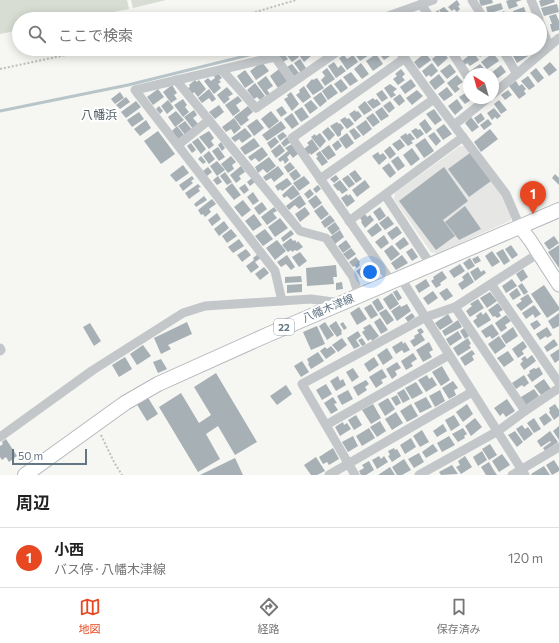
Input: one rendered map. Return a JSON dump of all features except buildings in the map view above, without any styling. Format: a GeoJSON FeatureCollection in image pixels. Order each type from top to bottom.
{"type":"FeatureCollection","features":[{"type":"Feature","properties":{"kind":"main road","name":"八幡木津線"},"geometry":{"type":"LineString","coordinates":[[25,475],[125,403],[158,384],[359,295],[559,210]]}},
{"type":"Feature","properties":{"kind":"street"},"geometry":{"type":"LineString","coordinates":[[399,12],[433,0]]}},
{"type":"Feature","properties":{"kind":"street"},"geometry":{"type":"LineString","coordinates":[[472,0],[480,12]]}},
{"type":"Feature","properties":{"kind":"street"},"geometry":{"type":"LineString","coordinates":[[531,0],[536,12]]}},
{"type":"Feature","properties":{"kind":"street"},"geometry":{"type":"LineString","coordinates":[[421,4],[426,12]]}},
{"type":"Feature","properties":{"kind":"street"},"geometry":{"type":"LineString","coordinates":[[547,41],[549,46],[559,38]]}},
{"type":"Feature","properties":{"kind":"street"},"geometry":{"type":"LineString","coordinates":[[222,70],[256,108],[331,56]]}},
{"type":"Feature","properties":{"kind":"street"},"geometry":{"type":"LineString","coordinates":[[454,56],[463,70]]}},
{"type":"Feature","properties":{"kind":"street"},"geometry":{"type":"LineString","coordinates":[[506,56],[517,74]]}},
{"type":"Feature","properties":{"kind":"street"},"geometry":{"type":"LineString","coordinates":[[499,89],[538,56]]}},
{"type":"Feature","properties":{"kind":"street"},"geometry":{"type":"LineString","coordinates":[[282,301],[275,271],[135,90],[275,58],[293,82]]}},
{"type":"Feature","properties":{"kind":"street"},"geometry":{"type":"LineString","coordinates":[[523,472],[426,317],[349,220],[292,138],[405,58],[506,194],[520,227],[539,253],[559,285]]}},
{"type":"Feature","properties":{"kind":"street"},"geometry":{"type":"LineString","coordinates":[[176,80],[300,231],[326,238],[353,277],[359,295]]}},
{"type":"Feature","properties":{"kind":"street"},"geometry":{"type":"LineString","coordinates":[[320,179],[434,99]]}},
{"type":"Feature","properties":{"kind":"street"},"geometry":{"type":"LineString","coordinates":[[454,124],[478,104]]}},
{"type":"Feature","properties":{"kind":"street"},"geometry":{"type":"LineString","coordinates":[[178,145],[209,120]]}},
{"type":"Feature","properties":{"kind":"street"},"geometry":{"type":"LineString","coordinates":[[349,220],[463,137]]}},
{"type":"Feature","properties":{"kind":"street"},"geometry":{"type":"LineString","coordinates":[[384,195],[431,265]]}},
{"type":"Feature","properties":{"kind":"street"},"geometry":{"type":"LineString","coordinates":[[355,475],[302,384],[426,317],[455,307],[539,253]]}},
{"type":"Feature","properties":{"kind":"street"},"geometry":{"type":"LineString","coordinates":[[491,284],[559,383]]}},
{"type":"Feature","properties":{"kind":"street"},"geometry":{"type":"LineString","coordinates":[[0,437],[93,370],[182,313],[205,306],[310,299],[341,303]]}},
{"type":"Feature","properties":{"kind":"street"},"geometry":{"type":"LineString","coordinates":[[455,307],[525,411]]}},
{"type":"Feature","properties":{"kind":"street"},"geometry":{"type":"LineString","coordinates":[[326,425],[449,355]]}},
{"type":"Feature","properties":{"kind":"street"},"geometry":{"type":"LineString","coordinates":[[419,475],[498,431],[559,388]]}},
{"type":"Feature","properties":{"kind":"street"},"geometry":{"type":"LineString","coordinates":[[329,475],[472,392]]}},
{"type":"Feature","properties":{"kind":"street"},"geometry":{"type":"LineString","coordinates":[[512,475],[523,472],[559,447]]}},
{"type":"Feature","properties":{"kind":"path"},"geometry":{"type":"LineString","coordinates":[[256,12],[296,0]]}},
{"type":"Feature","properties":{"kind":"path"},"geometry":{"type":"LineString","coordinates":[[0,69],[61,56]]}},
{"type":"Feature","properties":{"kind":"path"},"geometry":{"type":"LineString","coordinates":[[95,425],[122,475]]}},
{"type":"Feature","properties":{"kind":"shaded area"},"geometry":{"type":"Polygon","coordinates":[[[0,0],[127,0],[129,9],[113,12],[12,12],[12,31],[0,34],[0,0]]]}},
{"type":"Feature","properties":{"kind":"shaded area"},"geometry":{"type":"Polygon","coordinates":[[[131,0],[166,0],[133,8],[131,0]]]}},
{"type":"Feature","properties":{"kind":"shaded area"},"geometry":{"type":"Polygon","coordinates":[[[460,146],[467,146],[505,196],[511,220],[437,254],[431,252],[394,199],[395,193],[460,146]]]}},
{"type":"Feature","properties":{"kind":"waterway"},"geometry":{"type":"LineString","coordinates":[[0,111],[128,85],[245,56]]}},
{"type":"Feature","properties":{"kind":"place","name":"小西"},"geometry":{"type":"Point","coordinates":[533,214]}},
{"type":"Feature","properties":{"kind":"district","name":"八幡浜"},"geometry":{"type":"Point","coordinates":[99,115]}}]}
